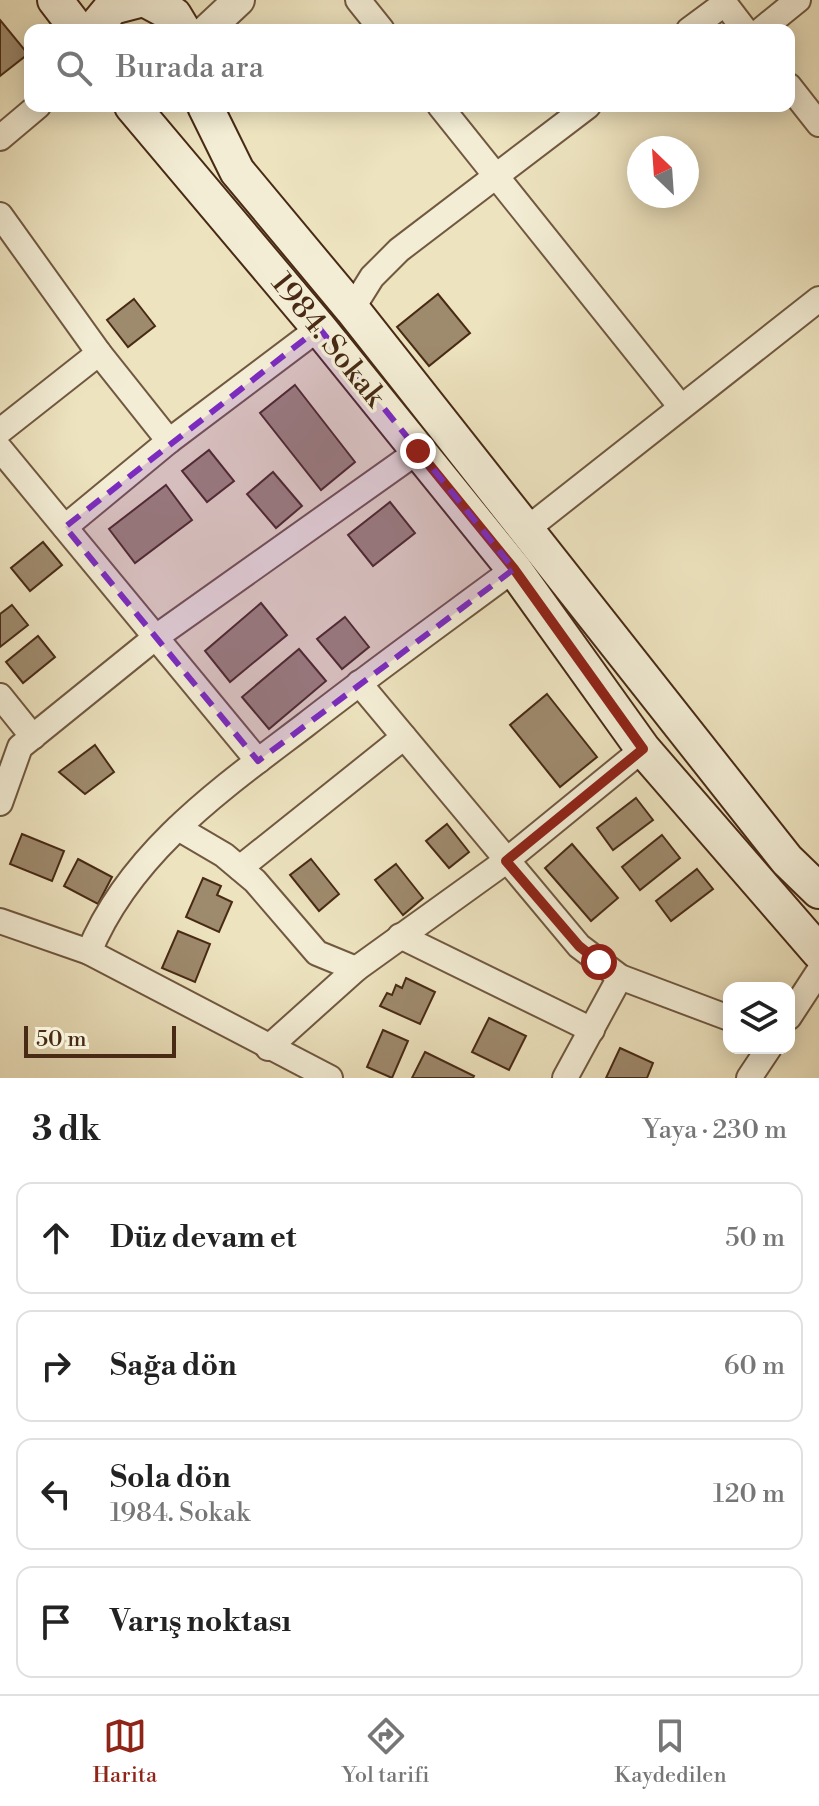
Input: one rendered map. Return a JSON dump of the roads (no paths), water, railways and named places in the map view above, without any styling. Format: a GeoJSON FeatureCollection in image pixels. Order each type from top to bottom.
{"type":"FeatureCollection","features":[{"type":"Feature","properties":{"kind":"main road"},"geometry":{"type":"LineString","coordinates":[[55,0],[73,24]]}},
{"type":"Feature","properties":{"kind":"main road"},"geometry":{"type":"LineString","coordinates":[[98,24],[112,7],[143,1],[174,15],[179,24]]}},
{"type":"Feature","properties":{"kind":"main road","name":"1984. Sokak"},"geometry":{"type":"LineString","coordinates":[[137,112],[319,328],[514,569],[643,749],[819,952]]}},
{"type":"Feature","properties":{"kind":"main road"},"geometry":{"type":"LineString","coordinates":[[208,112],[237,171],[352,309],[787,860],[814,886],[780,908]]}},
{"type":"Feature","properties":{"kind":"street"},"geometry":{"type":"LineString","coordinates":[[213,24],[239,0]]}},
{"type":"Feature","properties":{"kind":"street"},"geometry":{"type":"LineString","coordinates":[[358,0],[377,24]]}},
{"type":"Feature","properties":{"kind":"street"},"geometry":{"type":"LineString","coordinates":[[768,24],[798,0]]}},
{"type":"Feature","properties":{"kind":"street"},"geometry":{"type":"LineString","coordinates":[[696,24],[723,2],[740,24]]}},
{"type":"Feature","properties":{"kind":"street"},"geometry":{"type":"LineString","coordinates":[[795,94],[819,124]]}},
{"type":"Feature","properties":{"kind":"street"},"geometry":{"type":"LineString","coordinates":[[0,138],[31,112]]}},
{"type":"Feature","properties":{"kind":"street"},"geometry":{"type":"LineString","coordinates":[[445,112],[681,407]]}},
{"type":"Feature","properties":{"kind":"street"},"geometry":{"type":"LineString","coordinates":[[352,309],[382,265],[580,112]]}},
{"type":"Feature","properties":{"kind":"street"},"geometry":{"type":"LineString","coordinates":[[0,215],[99,353],[169,441]]}},
{"type":"Feature","properties":{"kind":"street"},"geometry":{"type":"LineString","coordinates":[[527,529],[819,299]]}},
{"type":"Feature","properties":{"kind":"street"},"geometry":{"type":"LineString","coordinates":[[65,527],[169,441],[319,328]]}},
{"type":"Feature","properties":{"kind":"street"},"geometry":{"type":"LineString","coordinates":[[0,431],[99,353]]}},
{"type":"Feature","properties":{"kind":"street"},"geometry":{"type":"LineString","coordinates":[[0,449],[258,761]]}},
{"type":"Feature","properties":{"kind":"street"},"geometry":{"type":"LineString","coordinates":[[0,803],[20,747],[156,637],[418,451]]}},
{"type":"Feature","properties":{"kind":"street"},"geometry":{"type":"LineString","coordinates":[[89,952],[117,897],[178,828],[359,683],[514,569]]}},
{"type":"Feature","properties":{"kind":"street"},"geometry":{"type":"LineString","coordinates":[[359,683],[579,946],[620,977],[723,1016]]}},
{"type":"Feature","properties":{"kind":"street"},"geometry":{"type":"LineString","coordinates":[[0,696],[33,737]]}},
{"type":"Feature","properties":{"kind":"street"},"geometry":{"type":"LineString","coordinates":[[240,868],[404,737]]}},
{"type":"Feature","properties":{"kind":"street"},"geometry":{"type":"LineString","coordinates":[[268,1048],[356,969],[506,861],[643,749]]}},
{"type":"Feature","properties":{"kind":"street"},"geometry":{"type":"LineString","coordinates":[[178,828],[240,868],[317,953],[356,969]]}},
{"type":"Feature","properties":{"kind":"street"},"geometry":{"type":"LineString","coordinates":[[0,921],[89,952],[330,1078]]}},
{"type":"Feature","properties":{"kind":"street"},"geometry":{"type":"LineString","coordinates":[[400,936],[592,1030]]}},
{"type":"Feature","properties":{"kind":"street"},"geometry":{"type":"LineString","coordinates":[[795,1008],[819,971]]}},
{"type":"Feature","properties":{"kind":"street"},"geometry":{"type":"LineString","coordinates":[[565,1078],[620,977]]}},
{"type":"Feature","properties":{"kind":"street"},"geometry":{"type":"LineString","coordinates":[[749,1078],[765,1054]]}}]}
